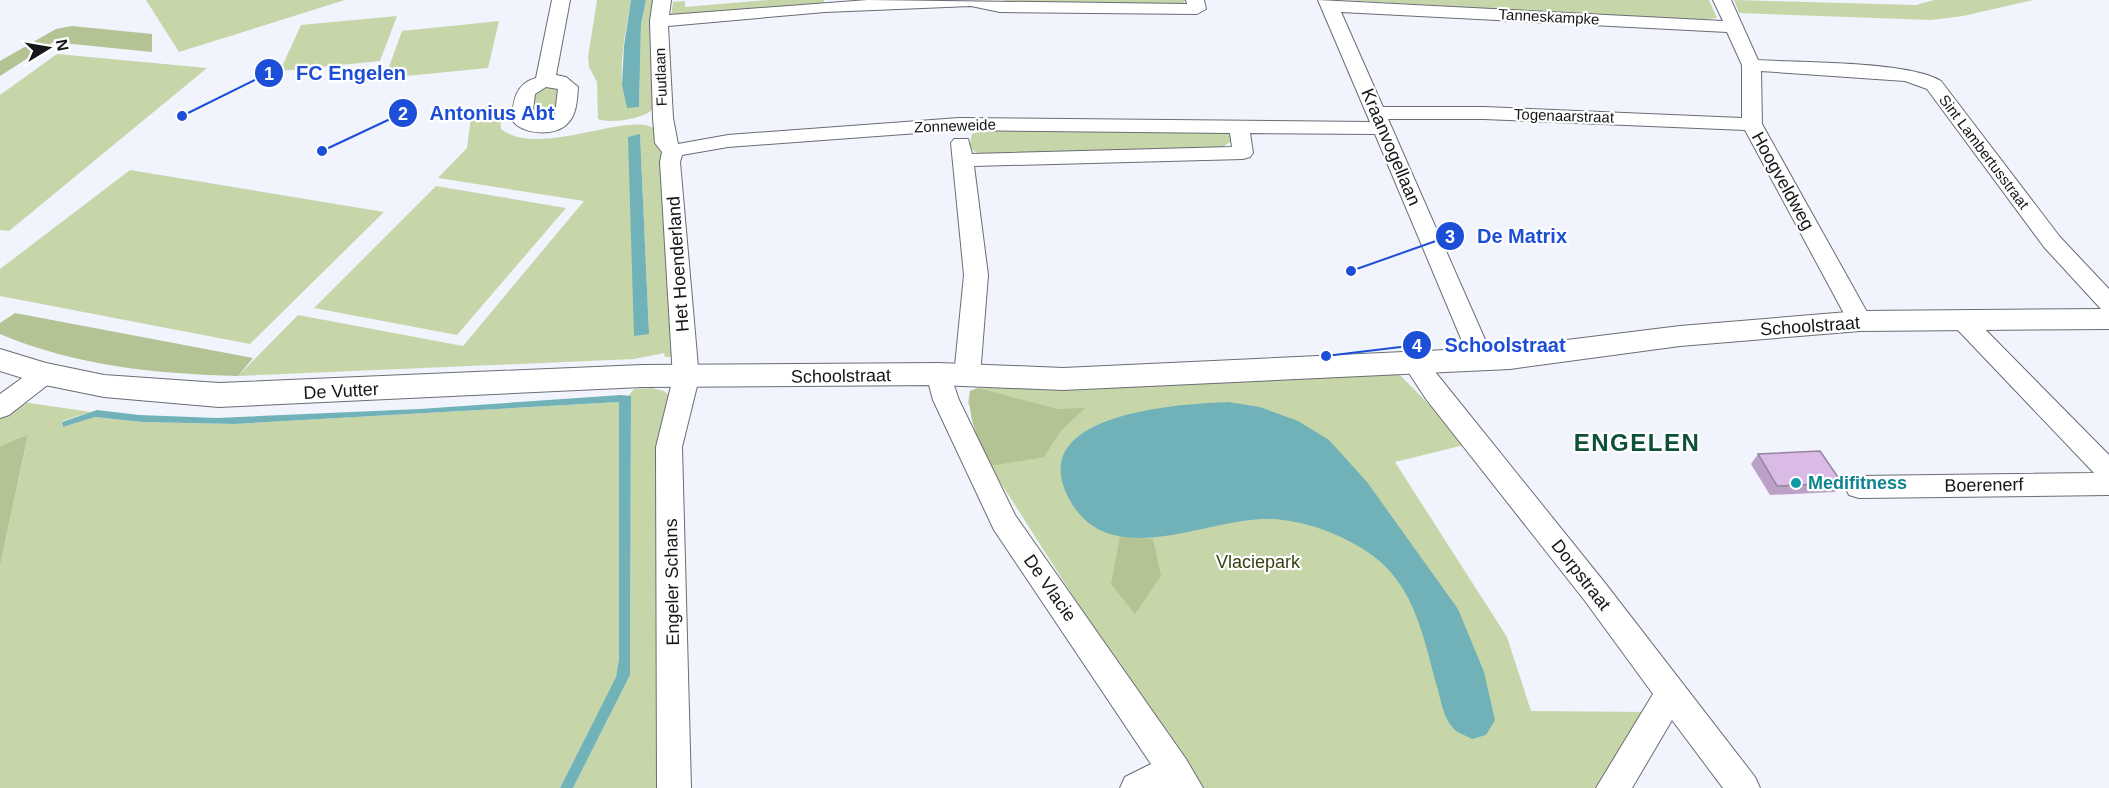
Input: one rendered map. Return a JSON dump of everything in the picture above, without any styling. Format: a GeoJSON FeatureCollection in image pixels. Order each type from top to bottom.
{"type":"FeatureCollection","features":[{"type":"Feature","properties":{"kind":"street"},"geometry":{"type":"LineString","coordinates":[[545,81],[561,0]]}},
{"type":"Feature","properties":{"kind":"street","name":"Fuutlaan"},"geometry":{"type":"LineString","coordinates":[[662,0],[659,21],[665,142],[673,151]]}},
{"type":"Feature","properties":{"kind":"street"},"geometry":{"type":"LineString","coordinates":[[659,21],[825,4],[971,1],[1000,7],[1197,9],[1195,0]]}},
{"type":"Feature","properties":{"kind":"street","name":"Hoogveldweg"},"geometry":{"type":"LineString","coordinates":[[1722,0],[1752,65],[1752,124],[1860,321]]}},
{"type":"Feature","properties":{"kind":"street","name":"Tanneskampke"},"geometry":{"type":"LineString","coordinates":[[1329,3],[1733,27]]}},
{"type":"Feature","properties":{"kind":"street","name":"Kraanvogellaan"},"geometry":{"type":"LineString","coordinates":[[1329,3],[1482,360]]}},
{"type":"Feature","properties":{"kind":"street","name":"Sint Lambertusstraat"},"geometry":{"type":"LineString","coordinates":[[1752,65],[1905,75],[1924,79],[1934,85],[2052,242],[2109,303]]}},
{"type":"Feature","properties":{"kind":"street","name":"Togenaarstraat"},"geometry":{"type":"LineString","coordinates":[[1381,121],[1485,113],[1752,124]]}},
{"type":"Feature","properties":{"kind":"street","name":"Zonneweide"},"geometry":{"type":"LineString","coordinates":[[673,151],[728,141],[958,124],[1239,127],[1381,121]]}},
{"type":"Feature","properties":{"kind":"street"},"geometry":{"type":"LineString","coordinates":[[953,375],[976,275],[958,124]]}},
{"type":"Feature","properties":{"kind":"street","name":"Zonneweide"},"geometry":{"type":"LineString","coordinates":[[963,160],[1243,153],[1239,127]]}},
{"type":"Feature","properties":{"kind":"street","name":"Het Hoenderland"},"geometry":{"type":"LineString","coordinates":[[673,151],[670,162],[686,378]]}},
{"type":"Feature","properties":{"kind":"street","name":"Schoolstraat"},"geometry":{"type":"LineString","coordinates":[[686,378],[953,375],[1063,379],[1482,360],[1680,336],[1860,321],[2109,319]]}},
{"type":"Feature","properties":{"kind":"street"},"geometry":{"type":"LineString","coordinates":[[1963,321],[2109,472]]}},
{"type":"Feature","properties":{"kind":"street","name":"De Vutter"},"geometry":{"type":"LineString","coordinates":[[0,360],[45,374],[133,390],[219,395],[642,376],[686,378]]}},
{"type":"Feature","properties":{"kind":"street","name":"Dorpstraat"},"geometry":{"type":"LineString","coordinates":[[1415,364],[1743,788]]}},
{"type":"Feature","properties":{"kind":"street"},"geometry":{"type":"LineString","coordinates":[[0,408],[45,374]]}},
{"type":"Feature","properties":{"kind":"street","name":"De Vlacie"},"geometry":{"type":"LineString","coordinates":[[953,375],[946,400],[1004,522],[1180,779]]}},
{"type":"Feature","properties":{"kind":"street","name":"Engeler Schans"},"geometry":{"type":"LineString","coordinates":[[674,788],[669,447],[686,378]]}},
{"type":"Feature","properties":{"kind":"street","name":"Boerenerf"},"geometry":{"type":"LineString","coordinates":[[1860,487],[2109,484]]}},
{"type":"Feature","properties":{"kind":"street"},"geometry":{"type":"LineString","coordinates":[[1613,788],[1671,693]]}},
{"type":"Feature","properties":{"kind":"street"},"geometry":{"type":"LineString","coordinates":[[1137,788],[1180,779]]}},
{"type":"Feature","properties":{"kind":"green space"},"geometry":{"type":"Polygon","coordinates":[[[146,0],[345,0],[179,52],[146,0]]]}},
{"type":"Feature","properties":{"kind":"green space"},"geometry":{"type":"Polygon","coordinates":[[[597,0],[631,0],[623,51],[622,79],[627,101],[639,106],[641,24],[646,0],[655,0],[654,107],[644,115],[619,121],[598,119],[597,82],[589,67],[588,57],[597,0]]]}},
{"type":"Feature","properties":{"kind":"green space"},"geometry":{"type":"Polygon","coordinates":[[[768,0],[824,0],[824,5],[671,16],[673,2],[685,1],[685,7],[768,0]]]}},
{"type":"Feature","properties":{"kind":"green space"},"geometry":{"type":"Polygon","coordinates":[[[1004,0],[1187,0],[1181,4],[1003,4],[1004,0]]]}},
{"type":"Feature","properties":{"kind":"green space"},"geometry":{"type":"Polygon","coordinates":[[[1342,0],[1709,0],[1717,18],[1696,20],[1342,0]]]}},
{"type":"Feature","properties":{"kind":"green space"},"geometry":{"type":"Polygon","coordinates":[[[1734,0],[1916,5],[1934,0],[2033,0],[1963,16],[1931,20],[1739,13],[1734,0]]]}},
{"type":"Feature","properties":{"kind":"green space"},"geometry":{"type":"Polygon","coordinates":[[[397,16],[380,61],[280,71],[301,25],[397,16]]]}},
{"type":"Feature","properties":{"kind":"green space"},"geometry":{"type":"Polygon","coordinates":[[[499,21],[488,68],[385,78],[402,31],[499,21]]]}},
{"type":"Feature","properties":{"kind":"green space"},"geometry":{"type":"Polygon","coordinates":[[[72,26],[152,34],[152,52],[53,42],[0,76],[0,61],[56,29],[72,26]]]}},
{"type":"Feature","properties":{"kind":"green space"},"geometry":{"type":"Polygon","coordinates":[[[57,54],[207,68],[9,231],[0,230],[0,95],[57,54]]]}},
{"type":"Feature","properties":{"kind":"green space"},"geometry":{"type":"Polygon","coordinates":[[[545,85],[559,89],[559,113],[550,120],[532,120],[531,93],[545,85]]]}},
{"type":"Feature","properties":{"kind":"green space"},"geometry":{"type":"Polygon","coordinates":[[[494,106],[500,109],[501,129],[517,137],[537,139],[559,137],[626,125],[643,125],[655,129],[666,154],[673,357],[665,357],[664,353],[634,359],[238,376],[298,315],[463,346],[584,201],[438,178],[467,148],[472,109],[494,106]],[[640,135],[628,137],[649,334],[640,135]]]}},
{"type":"Feature","properties":{"kind":"green space"},"geometry":{"type":"Polygon","coordinates":[[[986,129],[1232,133],[1234,139],[1219,150],[981,155],[969,148],[972,134],[986,129]]]}},
{"type":"Feature","properties":{"kind":"green space"},"geometry":{"type":"Polygon","coordinates":[[[130,170],[384,212],[250,344],[0,296],[0,269],[130,170]]]}},
{"type":"Feature","properties":{"kind":"green space"},"geometry":{"type":"Polygon","coordinates":[[[436,186],[566,208],[457,335],[314,308],[436,186]]]}},
{"type":"Feature","properties":{"kind":"green space"},"geometry":{"type":"Polygon","coordinates":[[[15,313],[253,358],[238,376],[177,373],[87,361],[29,345],[0,334],[0,323],[15,313]]]}},
{"type":"Feature","properties":{"kind":"green space","name":"Vlaciepark"},"geometry":{"type":"Polygon","coordinates":[[[1389,372],[1400,375],[1468,444],[1395,462],[1507,637],[1531,711],[1650,712],[1598,788],[1200,788],[1131,687],[990,466],[994,465],[968,403],[970,391],[979,388],[1389,372]]]}},
{"type":"Feature","properties":{"kind":"green space"},"geometry":{"type":"Polygon","coordinates":[[[652,388],[664,391],[670,396],[661,485],[658,788],[573,788],[630,675],[631,396],[628,396],[634,389],[652,388]]]}},
{"type":"Feature","properties":{"kind":"green space"},"geometry":{"type":"Polygon","coordinates":[[[978,388],[1057,409],[1085,408],[1060,432],[1044,457],[990,466],[970,411],[970,391],[978,388]]]}},
{"type":"Feature","properties":{"kind":"green space"},"geometry":{"type":"Polygon","coordinates":[[[23,402],[91,412],[62,421],[63,427],[95,417],[142,422],[234,424],[619,402],[619,659],[616,677],[560,788],[0,788],[0,566],[28,436],[0,446],[0,416],[23,402]]]}},
{"type":"Feature","properties":{"kind":"green space"},"geometry":{"type":"Polygon","coordinates":[[[28,435],[0,566],[0,446],[28,435]]]}},
{"type":"Feature","properties":{"kind":"green space"},"geometry":{"type":"Polygon","coordinates":[[[1120,537],[1153,539],[1161,576],[1135,614],[1111,584],[1120,537]]]}},
{"type":"Feature","properties":{"kind":"water"},"geometry":{"type":"Polygon","coordinates":[[[631,0],[646,0],[641,24],[639,107],[627,108],[622,85],[624,46],[631,0]]]}},
{"type":"Feature","properties":{"kind":"water"},"geometry":{"type":"Polygon","coordinates":[[[640,134],[649,334],[634,336],[628,137],[640,134]]]}},
{"type":"Feature","properties":{"kind":"water"},"geometry":{"type":"Polygon","coordinates":[[[631,396],[630,675],[573,788],[560,788],[616,677],[619,659],[619,402],[234,424],[142,422],[95,417],[63,427],[62,422],[97,410],[139,415],[217,418],[420,409],[631,396]]]}},
{"type":"Feature","properties":{"kind":"water"},"geometry":{"type":"Polygon","coordinates":[[[1228,402],[1260,407],[1298,421],[1329,440],[1367,482],[1458,609],[1484,672],[1495,720],[1486,735],[1472,739],[1457,731],[1450,724],[1442,705],[1423,634],[1409,599],[1387,568],[1360,547],[1319,528],[1276,519],[1239,522],[1160,537],[1134,538],[1110,534],[1089,523],[1072,504],[1061,474],[1066,450],[1083,433],[1110,420],[1141,411],[1228,402]]]}},
{"type":"Feature","properties":{"kind":"building"},"geometry":{"type":"Polygon","coordinates":[[[1820,451],[1842,483],[1777,486],[1758,454],[1820,451]]]}},
{"type":"Feature","properties":{"kind":"place","name":"FC Engelen"},"geometry":{"type":"Point","coordinates":[182,116]}},
{"type":"Feature","properties":{"kind":"place","name":"Antonius Abt"},"geometry":{"type":"Point","coordinates":[322,151]}},
{"type":"Feature","properties":{"kind":"place","name":"De Matrix"},"geometry":{"type":"Point","coordinates":[1351,271]}},
{"type":"Feature","properties":{"kind":"place","name":"Schoolstraat"},"geometry":{"type":"Point","coordinates":[1326,356]}},
{"type":"Feature","properties":{"kind":"place","name":"Medifitness"},"geometry":{"type":"Point","coordinates":[1796,483]}},
{"type":"Feature","properties":{"kind":"district","name":"ENGELEN"},"geometry":{"type":"Point","coordinates":[1637,443]}}]}
